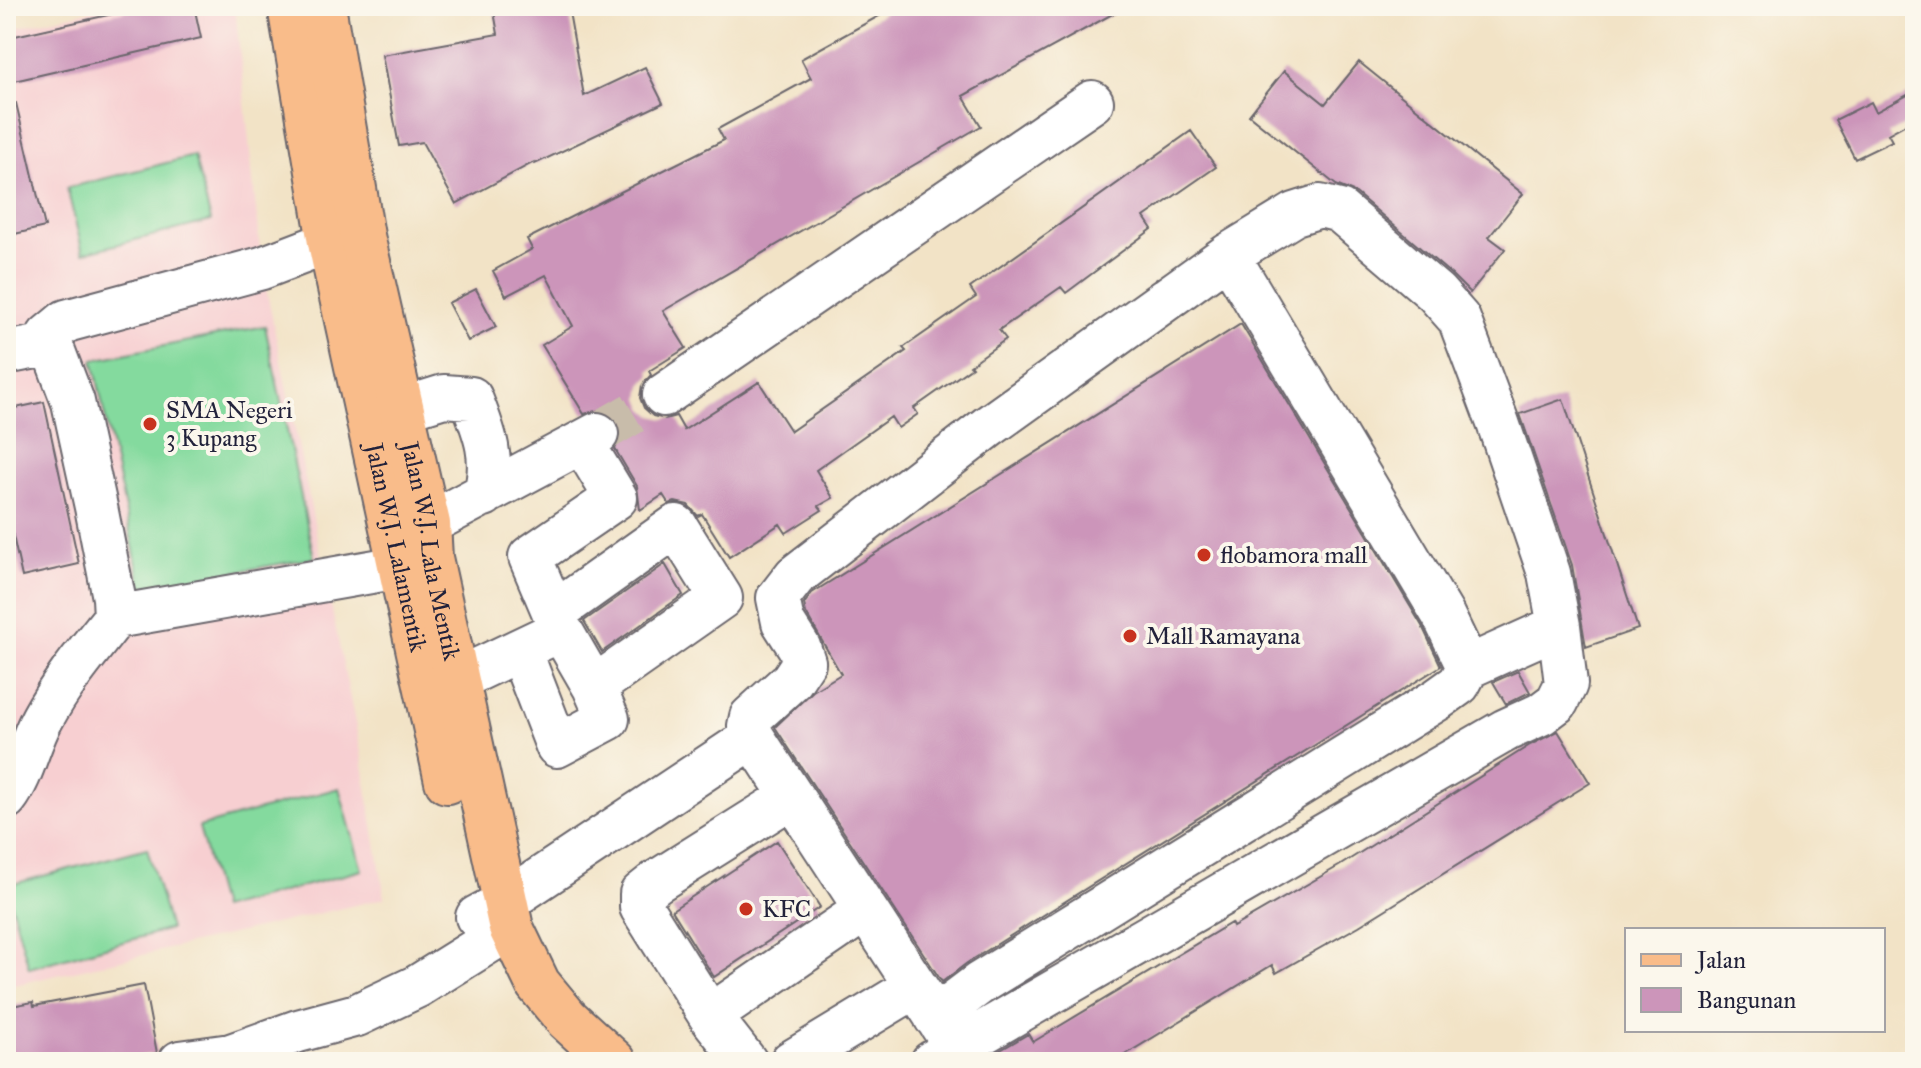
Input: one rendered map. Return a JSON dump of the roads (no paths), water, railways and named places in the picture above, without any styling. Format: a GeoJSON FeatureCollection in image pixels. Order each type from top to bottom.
{"type":"FeatureCollection","features":[{"type":"Feature","properties":{"kind":"main road","name":"Jalan W.J. Lalamentik"},"geometry":{"type":"LineString","coordinates":[[290,6],[346,239],[495,923],[516,993],[545,1035],[573,1062]]}},
{"type":"Feature","properties":{"kind":"main road","name":"Jalan W.J. Lala Mentik"},"geometry":{"type":"LineString","coordinates":[[323,6],[346,239],[402,409],[413,546],[456,680],[495,923],[567,1019],[614,1062]]}},
{"type":"Feature","properties":{"kind":"lane"},"geometry":{"type":"LineString","coordinates":[[664,395],[1092,102]]}},
{"type":"Feature","properties":{"kind":"lane"},"geometry":{"type":"LineString","coordinates":[[791,1062],[934,1028],[1541,714],[1557,702],[1566,684],[1549,573],[1459,319],[1436,293],[1340,211],[1320,206],[1295,214],[1228,255],[988,427],[795,576],[778,598],[783,622],[799,647],[804,662],[792,680],[751,717],[749,726],[753,737],[865,910],[934,1028]]}},
{"type":"Feature","properties":{"kind":"lane"},"geometry":{"type":"LineString","coordinates":[[6,353],[42,346],[48,336],[66,321],[262,268],[346,239]]}},
{"type":"Feature","properties":{"kind":"lane"},"geometry":{"type":"LineString","coordinates":[[1228,255],[1443,615],[1468,667]]}},
{"type":"Feature","properties":{"kind":"lane"},"geometry":{"type":"LineString","coordinates":[[48,336],[73,402],[105,552],[115,617]]}},
{"type":"Feature","properties":{"kind":"lane"},"geometry":{"type":"LineString","coordinates":[[402,409],[444,396],[471,398],[488,442],[490,478],[484,495]]}},
{"type":"Feature","properties":{"kind":"lane"},"geometry":{"type":"LineString","coordinates":[[6,798],[18,782],[41,719],[68,676],[115,617],[413,546],[484,495],[590,438],[616,498],[530,557],[557,621],[608,719],[557,746],[520,650]]}},
{"type":"Feature","properties":{"kind":"lane"},"geometry":{"type":"LineString","coordinates":[[456,680],[520,650],[676,526],[721,598],[594,687]]}},
{"type":"Feature","properties":{"kind":"lane"},"geometry":{"type":"LineString","coordinates":[[934,1028],[980,983],[1438,699],[1459,684],[1468,667],[1559,626]]}},
{"type":"Feature","properties":{"kind":"lane"},"geometry":{"type":"LineString","coordinates":[[180,1062],[231,1055],[298,1031],[357,1015],[418,986],[495,923],[753,737]]}},
{"type":"Feature","properties":{"kind":"lane"},"geometry":{"type":"LineString","coordinates":[[746,1062],[710,1016],[641,907],[641,894],[791,797]]}},
{"type":"Feature","properties":{"kind":"lane"},"geometry":{"type":"LineString","coordinates":[[710,1016],[865,910]]}},
{"type":"Feature","properties":{"kind":"tunnel"},"geometry":{"type":"LineString","coordinates":[[597,434],[664,395]]}},
{"type":"Feature","properties":{"kind":"place","name":"SMA Negeri 3 Kupang"},"geometry":{"type":"Point","coordinates":[150,424]}},
{"type":"Feature","properties":{"kind":"place","name":"flobamora mall"},"geometry":{"type":"Point","coordinates":[1204,555]}},
{"type":"Feature","properties":{"kind":"place","name":"Mall Ramayana"},"geometry":{"type":"Point","coordinates":[1130,636]}},
{"type":"Feature","properties":{"kind":"place","name":"KFC"},"geometry":{"type":"Point","coordinates":[746,909]}}]}
